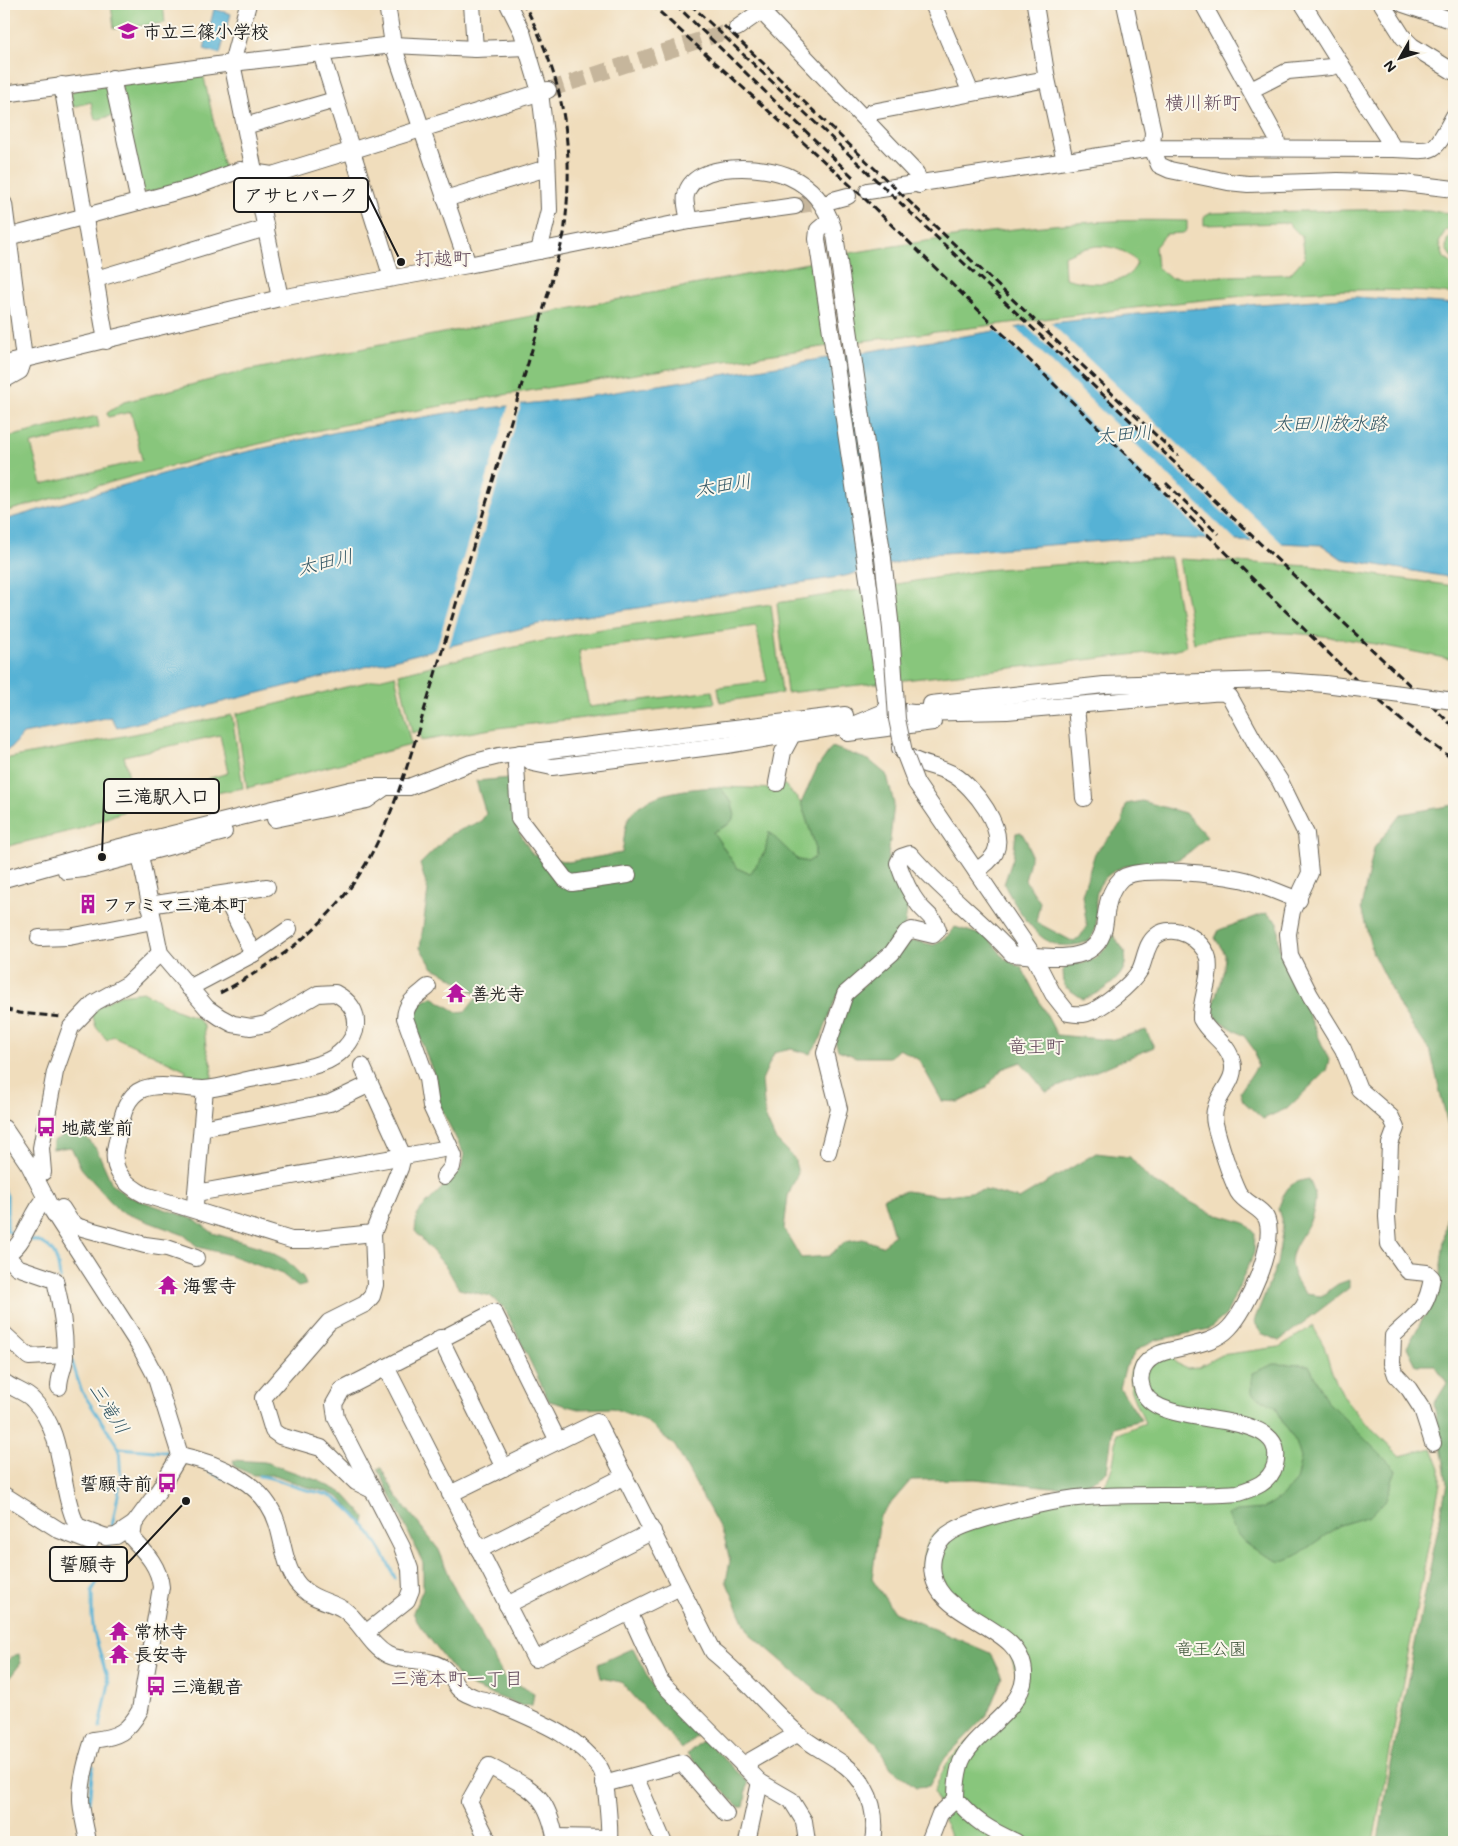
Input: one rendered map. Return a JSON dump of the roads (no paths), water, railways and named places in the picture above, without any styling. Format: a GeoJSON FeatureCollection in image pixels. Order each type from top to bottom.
{"type":"FeatureCollection","features":[{"type":"Feature","properties":{"kind":"street"},"geometry":{"type":"LineString","coordinates":[[248,4],[232,63],[280,298]]}},
{"type":"Feature","properties":{"kind":"street"},"geometry":{"type":"LineString","coordinates":[[387,4],[393,45],[468,265]]}},
{"type":"Feature","properties":{"kind":"street"},"geometry":{"type":"LineString","coordinates":[[472,4],[475,49]]}},
{"type":"Feature","properties":{"kind":"street"},"geometry":{"type":"LineString","coordinates":[[508,4],[544,91],[549,210],[539,251]]}},
{"type":"Feature","properties":{"kind":"street"},"geometry":{"type":"LineString","coordinates":[[933,4],[970,93]]}},
{"type":"Feature","properties":{"kind":"street"},"geometry":{"type":"LineString","coordinates":[[1035,4],[1047,79],[1065,162]]}},
{"type":"Feature","properties":{"kind":"street"},"geometry":{"type":"LineString","coordinates":[[1125,4],[1153,132],[1152,148],[1160,165],[1170,170],[1228,182],[1248,184],[1338,181],[1404,183],[1454,189]]}},
{"type":"Feature","properties":{"kind":"street"},"geometry":{"type":"LineString","coordinates":[[1203,4],[1276,137],[1278,148]]}},
{"type":"Feature","properties":{"kind":"street"},"geometry":{"type":"LineString","coordinates":[[1303,4],[1394,149]]}},
{"type":"Feature","properties":{"kind":"street"},"geometry":{"type":"LineString","coordinates":[[1382,4],[1403,37],[1412,46],[1454,72]]}},
{"type":"Feature","properties":{"kind":"street"},"geometry":{"type":"LineString","coordinates":[[1396,26],[1400,21],[1401,4],[1454,21]]}},
{"type":"Feature","properties":{"kind":"street"},"geometry":{"type":"LineString","coordinates":[[737,28],[769,8],[916,173],[919,185]]}},
{"type":"Feature","properties":{"kind":"street"},"geometry":{"type":"LineString","coordinates":[[4,94],[112,78],[393,45],[475,49],[527,47]]}},
{"type":"Feature","properties":{"kind":"street"},"geometry":{"type":"LineString","coordinates":[[321,53],[392,278]]}},
{"type":"Feature","properties":{"kind":"street"},"geometry":{"type":"LineString","coordinates":[[1251,90],[1288,71],[1331,67],[1341,64]]}},
{"type":"Feature","properties":{"kind":"street"},"geometry":{"type":"LineString","coordinates":[[112,78],[139,202]]}},
{"type":"Feature","properties":{"kind":"street"},"geometry":{"type":"LineString","coordinates":[[865,118],[872,112],[1047,79]]}},
{"type":"Feature","properties":{"kind":"street"},"geometry":{"type":"LineString","coordinates":[[62,85],[106,341]]}},
{"type":"Feature","properties":{"kind":"street"},"geometry":{"type":"LineString","coordinates":[[6,237],[194,187],[240,170],[272,175],[544,91]]}},
{"type":"Feature","properties":{"kind":"street"},"geometry":{"type":"LineString","coordinates":[[245,126],[335,100]]}},
{"type":"Feature","properties":{"kind":"street"},"geometry":{"type":"LineString","coordinates":[[868,191],[919,185],[1152,148],[1394,149],[1430,151],[1436,148],[1454,116]]}},
{"type":"Feature","properties":{"kind":"street"},"geometry":{"type":"LineString","coordinates":[[445,198],[547,168]]}},
{"type":"Feature","properties":{"kind":"street"},"geometry":{"type":"LineString","coordinates":[[689,222],[686,195],[692,184],[717,169],[756,168],[789,176],[813,193],[826,210],[832,228],[883,558],[898,719],[904,752],[916,783],[1033,955],[1062,1007],[1068,1013],[1084,1014],[1102,1005],[1136,977],[1151,941],[1156,935],[1174,931],[1188,935],[1204,948],[1208,960],[1208,978],[1201,1019],[1226,1048],[1234,1069],[1232,1077],[1216,1103],[1214,1122],[1238,1191],[1267,1219],[1267,1242],[1262,1265],[1246,1302],[1229,1329],[1208,1343],[1175,1348],[1154,1356],[1144,1366],[1140,1377],[1141,1387],[1147,1399],[1163,1409],[1248,1426],[1263,1433],[1273,1445],[1277,1457],[1274,1470],[1267,1480],[1253,1489],[1238,1493],[1088,1497],[1052,1501],[968,1523],[950,1532],[941,1540],[934,1551],[932,1565],[936,1588],[950,1603],[1016,1650],[1023,1664],[1024,1680],[1018,1695],[1007,1710],[983,1733],[961,1762],[956,1783],[956,1799],[969,1815],[982,1825],[1016,1842]]}},
{"type":"Feature","properties":{"kind":"street"},"geometry":{"type":"LineString","coordinates":[[4,204],[6,237],[24,360],[20,371],[4,380]]}},
{"type":"Feature","properties":{"kind":"street"},"geometry":{"type":"LineString","coordinates":[[4,364],[280,298],[468,265],[689,222],[795,206]]}},
{"type":"Feature","properties":{"kind":"street"},"geometry":{"type":"LineString","coordinates":[[96,279],[266,228]]}},
{"type":"Feature","properties":{"kind":"street"},"geometry":{"type":"LineString","coordinates":[[832,228],[818,230],[817,239],[891,716],[900,748],[906,756],[954,775],[979,798],[997,834],[997,844],[994,854],[986,864],[976,871]]}},
{"type":"Feature","properties":{"kind":"street"},"geometry":{"type":"LineString","coordinates":[[520,753],[533,763],[552,767],[727,745],[855,724],[891,716],[1104,685],[1270,680],[1325,684],[1454,701]]}},
{"type":"Feature","properties":{"kind":"street"},"geometry":{"type":"LineString","coordinates":[[727,745],[790,740],[1007,712],[1223,692],[1230,697],[1257,746],[1280,781],[1306,834],[1310,873],[1299,900],[1292,911],[1288,934],[1290,955],[1310,995],[1343,1049],[1359,1089],[1391,1117],[1396,1128],[1390,1144],[1387,1217],[1389,1244],[1408,1271],[1427,1273],[1432,1278],[1422,1309],[1416,1317],[1393,1336],[1392,1363],[1396,1375],[1409,1389],[1422,1409],[1433,1443]]}},
{"type":"Feature","properties":{"kind":"street"},"geometry":{"type":"LineString","coordinates":[[1076,706],[1084,798]]}},
{"type":"Feature","properties":{"kind":"street"},"geometry":{"type":"LineString","coordinates":[[4,879],[53,867],[104,851],[204,831],[253,824],[367,800],[384,788],[409,787],[470,763],[520,753],[913,713],[1007,712]]}},
{"type":"Feature","properties":{"kind":"street"},"geometry":{"type":"LineString","coordinates":[[777,783],[783,752],[790,740]]}},
{"type":"Feature","properties":{"kind":"street"},"geometry":{"type":"LineString","coordinates":[[520,753],[516,764],[519,819],[565,879],[572,883],[628,875]]}},
{"type":"Feature","properties":{"kind":"street"},"geometry":{"type":"LineString","coordinates":[[53,867],[60,872],[84,869],[140,855],[204,831]]}},
{"type":"Feature","properties":{"kind":"street"},"geometry":{"type":"LineString","coordinates":[[828,1152],[839,1109],[825,1052],[845,994],[892,953],[906,933],[912,930],[933,935],[938,930],[936,922],[920,906],[904,880],[898,863],[901,858],[910,854],[932,880],[966,912],[987,926],[1012,954],[1061,957],[1080,955],[1097,946],[1104,932],[1107,902],[1113,889],[1122,877],[1136,873],[1195,872],[1245,880],[1299,900]]}},
{"type":"Feature","properties":{"kind":"street"},"geometry":{"type":"LineString","coordinates":[[140,855],[160,952],[207,1008],[233,1024],[251,1027],[266,1024],[318,994],[329,992],[342,996],[351,1005],[356,1017],[356,1030],[348,1044],[323,1063],[205,1089],[152,1087],[142,1089],[134,1094],[126,1104],[114,1154],[114,1166],[130,1187],[145,1196],[291,1240],[373,1233]]}},
{"type":"Feature","properties":{"kind":"street"},"geometry":{"type":"LineString","coordinates":[[39,938],[70,937],[224,894],[267,887]]}},
{"type":"Feature","properties":{"kind":"street"},"geometry":{"type":"LineString","coordinates":[[224,894],[253,954]]}},
{"type":"Feature","properties":{"kind":"street"},"geometry":{"type":"LineString","coordinates":[[189,988],[253,954],[289,929]]}},
{"type":"Feature","properties":{"kind":"street"},"geometry":{"type":"LineString","coordinates":[[4,1495],[59,1530],[98,1545],[115,1546],[133,1531],[180,1455],[155,1375],[46,1198],[40,1174],[41,1148],[55,1072],[71,1027],[94,1004],[128,984],[160,952]]}},
{"type":"Feature","properties":{"kind":"street"},"geometry":{"type":"LineString","coordinates":[[428,987],[409,1002],[405,1009],[405,1018],[427,1079],[431,1106],[448,1148],[454,1156],[452,1167],[444,1177]]}},
{"type":"Feature","properties":{"kind":"street"},"geometry":{"type":"LineString","coordinates":[[362,1066],[403,1156],[400,1168],[373,1233],[375,1285],[372,1296],[365,1304],[329,1322],[263,1398],[273,1430],[280,1436],[321,1448],[356,1482],[372,1490]]}},
{"type":"Feature","properties":{"kind":"street"},"geometry":{"type":"LineString","coordinates":[[202,1128],[330,1104],[370,1084]]}},
{"type":"Feature","properties":{"kind":"street"},"geometry":{"type":"LineString","coordinates":[[195,1211],[205,1089]]}},
{"type":"Feature","properties":{"kind":"street"},"geometry":{"type":"LineString","coordinates":[[4,1128],[40,1174],[71,1222],[79,1227],[145,1245],[167,1248],[196,1258]]}},
{"type":"Feature","properties":{"kind":"street"},"geometry":{"type":"LineString","coordinates":[[196,1193],[448,1148]]}},
{"type":"Feature","properties":{"kind":"street"},"geometry":{"type":"LineString","coordinates":[[46,1198],[36,1207],[19,1244],[5,1256],[17,1268],[55,1280],[59,1298],[65,1355],[59,1375],[59,1387]]}},
{"type":"Feature","properties":{"kind":"street"},"geometry":{"type":"LineString","coordinates":[[367,1632],[403,1604],[411,1590],[406,1558],[336,1418],[334,1404],[342,1390],[440,1338],[494,1312],[558,1441]]}},
{"type":"Feature","properties":{"kind":"street"},"geometry":{"type":"LineString","coordinates":[[4,1334],[29,1358],[65,1355]]}},
{"type":"Feature","properties":{"kind":"street"},"geometry":{"type":"LineString","coordinates":[[440,1338],[504,1468]]}},
{"type":"Feature","properties":{"kind":"street"},"geometry":{"type":"LineString","coordinates":[[386,1367],[535,1659],[680,1587]]}},
{"type":"Feature","properties":{"kind":"street"},"geometry":{"type":"LineString","coordinates":[[4,1382],[31,1397],[43,1410],[53,1430],[66,1492],[78,1526],[106,1537],[133,1531]]}},
{"type":"Feature","properties":{"kind":"street"},"geometry":{"type":"LineString","coordinates":[[450,1494],[597,1422],[712,1652],[732,1668],[797,1734],[848,1768],[864,1786],[876,1825],[873,1842]]}},
{"type":"Feature","properties":{"kind":"street"},"geometry":{"type":"LineString","coordinates":[[180,1455],[194,1458],[244,1479],[268,1503],[277,1521],[285,1555],[297,1582],[303,1590],[344,1610],[367,1632],[375,1644],[387,1654],[404,1661],[425,1661],[444,1667],[459,1690],[476,1699],[498,1703],[574,1741],[601,1770],[609,1840],[556,1840],[548,1809],[538,1794],[489,1766],[469,1802],[488,1842]]}},
{"type":"Feature","properties":{"kind":"street"},"geometry":{"type":"LineString","coordinates":[[479,1550],[625,1476]]}},
{"type":"Feature","properties":{"kind":"street"},"geometry":{"type":"LineString","coordinates":[[88,1842],[81,1800],[84,1772],[93,1740],[122,1733],[133,1722],[140,1710],[161,1587],[160,1575],[133,1531]]}},
{"type":"Feature","properties":{"kind":"street"},"geometry":{"type":"LineString","coordinates":[[507,1605],[652,1532]]}},
{"type":"Feature","properties":{"kind":"street"},"geometry":{"type":"LineString","coordinates":[[629,1612],[661,1682],[760,1782],[791,1800],[804,1821],[807,1842]]}},
{"type":"Feature","properties":{"kind":"street"},"geometry":{"type":"LineString","coordinates":[[744,1765],[797,1734]]}},
{"type":"Feature","properties":{"kind":"street"},"geometry":{"type":"LineString","coordinates":[[604,1784],[682,1763],[726,1814]]}},
{"type":"Feature","properties":{"kind":"street"},"geometry":{"type":"LineString","coordinates":[[634,1776],[664,1841]]}},
{"type":"Feature","properties":{"kind":"street"},"geometry":{"type":"LineString","coordinates":[[747,1842],[760,1782]]}},
{"type":"Feature","properties":{"kind":"street"},"geometry":{"type":"LineString","coordinates":[[930,1842],[940,1814],[956,1799]]}},
{"type":"Feature","properties":{"kind":"water"},"geometry":{"type":"Polygon","coordinates":[[[214,9],[231,14],[220,54],[204,49],[214,9]]]}},
{"type":"Feature","properties":{"kind":"water","name":"太田川放水路"},"geometry":{"type":"Polygon","coordinates":[[[1356,297],[1454,304],[1454,578],[1342,559],[1322,545],[1155,537],[931,554],[845,576],[547,622],[117,728],[111,717],[23,734],[11,748],[4,750],[4,520],[214,459],[337,432],[447,413],[578,398],[1032,325],[1177,310],[1356,297]]]}},
{"type":"Feature","properties":{"kind":"waterway","name":"三滝川"},"geometry":{"type":"LineString","coordinates":[[4,1190],[7,1196],[7,1230],[18,1237]]}},
{"type":"Feature","properties":{"kind":"waterway","name":"三滝川"},"geometry":{"type":"LineString","coordinates":[[27,1239],[43,1243],[52,1251],[57,1262],[60,1278]]}},
{"type":"Feature","properties":{"kind":"waterway","name":"三滝川"},"geometry":{"type":"LineString","coordinates":[[72,1361],[81,1390],[119,1448],[121,1480],[111,1531]]}},
{"type":"Feature","properties":{"kind":"waterway"},"geometry":{"type":"LineString","coordinates":[[119,1448],[167,1452]]}},
{"type":"Feature","properties":{"kind":"waterway"},"geometry":{"type":"LineString","coordinates":[[209,1471],[223,1478]]}},
{"type":"Feature","properties":{"kind":"waterway"},"geometry":{"type":"LineString","coordinates":[[259,1476],[328,1495],[346,1506],[371,1534],[395,1578]]}},
{"type":"Feature","properties":{"kind":"waterway","name":"三滝川"},"geometry":{"type":"LineString","coordinates":[[100,1727],[109,1683],[94,1633],[92,1592],[105,1568],[109,1542]]}},
{"type":"Feature","properties":{"kind":"waterway","name":"三滝川"},"geometry":{"type":"LineString","coordinates":[[89,1802],[93,1766]]}},
{"type":"Feature","properties":{"kind":"tunnel"},"geometry":{"type":"LineString","coordinates":[[548,90],[737,28]]}},
{"type":"Feature","properties":{"kind":"tunnel"},"geometry":{"type":"LineString","coordinates":[[795,206],[833,200]]}},
{"type":"Feature","properties":{"kind":"railway"},"geometry":{"type":"LineString","coordinates":[[220,993],[259,970],[295,945],[327,916],[355,881],[384,829],[417,735],[564,234],[568,172],[564,115],[549,60],[524,4]]}},
{"type":"Feature","properties":{"kind":"railway"},"geometry":{"type":"LineString","coordinates":[[651,4],[861,195],[1355,679],[1408,726],[1454,760]]}},
{"type":"Feature","properties":{"kind":"railway"},"geometry":{"type":"LineString","coordinates":[[675,4],[855,179]]}},
{"type":"Feature","properties":{"kind":"railway"},"geometry":{"type":"LineString","coordinates":[[690,4],[1454,727]]}},
{"type":"Feature","properties":{"kind":"railway"},"geometry":{"type":"LineString","coordinates":[[724,26],[1178,456]]}},
{"type":"Feature","properties":{"kind":"railway"},"geometry":{"type":"LineString","coordinates":[[1166,483],[1218,534]]}},
{"type":"Feature","properties":{"kind":"railway"},"geometry":{"type":"LineString","coordinates":[[4,1009],[19,1013],[63,1017]]}},
{"type":"Feature","properties":{"kind":"place","name":"市立三篠小学校"},"geometry":{"type":"Point","coordinates":[128,31]}},
{"type":"Feature","properties":{"kind":"place","name":"アサヒパーク"},"geometry":{"type":"Point","coordinates":[401,262]}},
{"type":"Feature","properties":{"kind":"place","name":"三滝駅入口"},"geometry":{"type":"Point","coordinates":[102,857]}},
{"type":"Feature","properties":{"kind":"place","name":"ファミマ三滝本町"},"geometry":{"type":"Point","coordinates":[88,904]}},
{"type":"Feature","properties":{"kind":"place","name":"善光寺"},"geometry":{"type":"Point","coordinates":[456,993]}},
{"type":"Feature","properties":{"kind":"place","name":"地蔵堂前"},"geometry":{"type":"Point","coordinates":[46,1127]}},
{"type":"Feature","properties":{"kind":"place","name":"海雲寺"},"geometry":{"type":"Point","coordinates":[168,1285]}},
{"type":"Feature","properties":{"kind":"place","name":"誓願寺前"},"geometry":{"type":"Point","coordinates":[167,1483]}},
{"type":"Feature","properties":{"kind":"place","name":"誓願寺"},"geometry":{"type":"Point","coordinates":[186,1501]}},
{"type":"Feature","properties":{"kind":"place","name":"常林寺"},"geometry":{"type":"Point","coordinates":[119,1631]}},
{"type":"Feature","properties":{"kind":"place","name":"長安寺"},"geometry":{"type":"Point","coordinates":[119,1654]}},
{"type":"Feature","properties":{"kind":"place","name":"三滝観音"},"geometry":{"type":"Point","coordinates":[156,1686]}},
{"type":"Feature","properties":{"kind":"district","name":"横川新町"},"geometry":{"type":"Point","coordinates":[1203,101]}},
{"type":"Feature","properties":{"kind":"district","name":"打越町"},"geometry":{"type":"Point","coordinates":[443,257]}},
{"type":"Feature","properties":{"kind":"district","name":"竜王町"},"geometry":{"type":"Point","coordinates":[1036,1045]}},
{"type":"Feature","properties":{"kind":"district","name":"三滝本町一丁目"},"geometry":{"type":"Point","coordinates":[457,1677]}},
{"type":"Feature","properties":{"kind":"water label","name":"太田川"},"geometry":{"type":"Point","coordinates":[1124,433]}},
{"type":"Feature","properties":{"kind":"water label","name":"太田川"},"geometry":{"type":"Point","coordinates":[723,484]}},
{"type":"Feature","properties":{"kind":"water label","name":"太田川"},"geometry":{"type":"Point","coordinates":[325,561]}},
{"type":"Feature","properties":{"kind":"park label","name":"竜王公園"},"geometry":{"type":"Point","coordinates":[1211,1648]}}]}
